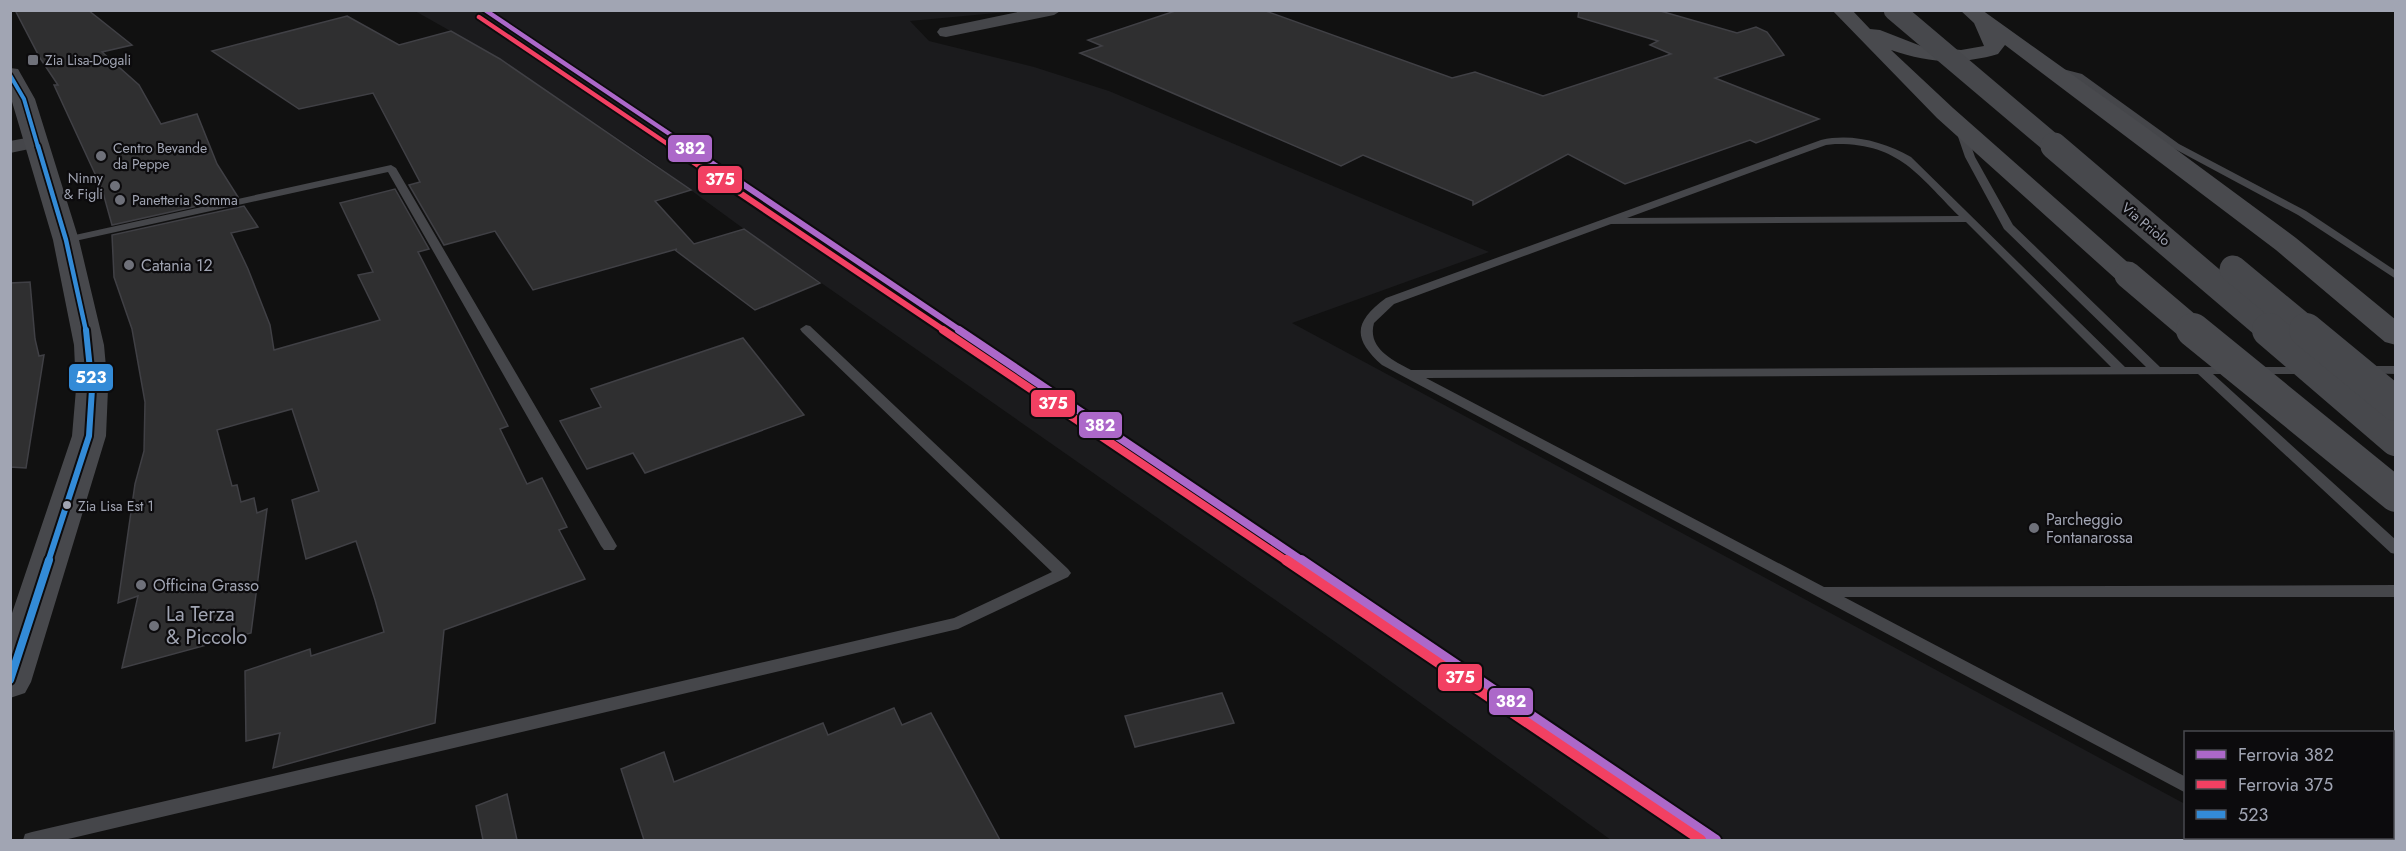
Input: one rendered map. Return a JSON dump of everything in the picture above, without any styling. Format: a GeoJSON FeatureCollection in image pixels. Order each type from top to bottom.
{"type":"FeatureCollection","features":[{"type":"Feature","properties":{"kind":"main road","name":"Via Priolo"},"geometry":{"type":"LineString","coordinates":[[1894,10],[2396,439]]}},
{"type":"Feature","properties":{"kind":"main road","name":"Via Priolo"},"geometry":{"type":"LineString","coordinates":[[1920,10],[2396,404]]}},
{"type":"Feature","properties":{"kind":"main road"},"geometry":{"type":"LineString","coordinates":[[10,74],[24,99],[24,145],[66,240],[89,345],[92,389],[89,436],[10,682]]}},
{"type":"Feature","properties":{"kind":"street"},"geometry":{"type":"LineString","coordinates":[[946,32],[1054,10]]}},
{"type":"Feature","properties":{"kind":"street"},"geometry":{"type":"LineString","coordinates":[[1829,10],[1896,46],[1911,51],[1962,56],[1991,50],[1995,45],[1973,15]]}},
{"type":"Feature","properties":{"kind":"street"},"geometry":{"type":"LineString","coordinates":[[1973,15],[2007,36],[2286,244],[2396,336]]}},
{"type":"Feature","properties":{"kind":"street"},"geometry":{"type":"LineString","coordinates":[[1849,19],[1869,42],[1960,128],[2128,275],[2396,495]]}},
{"type":"Feature","properties":{"kind":"lane"},"geometry":{"type":"LineString","coordinates":[[2051,69],[2079,76],[2176,146],[2301,213],[2396,276]]}},
{"type":"Feature","properties":{"kind":"lane"},"geometry":{"type":"LineString","coordinates":[[1960,128],[1970,158],[2008,227],[2156,370]]}},
{"type":"Feature","properties":{"kind":"lane"},"geometry":{"type":"LineString","coordinates":[[2122,370],[1908,159],[1896,151],[1860,141],[1824,142],[1390,301],[1374,311],[1366,324],[1366,338],[1371,350],[1386,362],[2184,785]]}},
{"type":"Feature","properties":{"kind":"lane"},"geometry":{"type":"LineString","coordinates":[[66,240],[391,168],[609,546]]}},
{"type":"Feature","properties":{"kind":"lane"},"geometry":{"type":"LineString","coordinates":[[1606,221],[1969,219]]}},
{"type":"Feature","properties":{"kind":"lane"},"geometry":{"type":"LineString","coordinates":[[32,840],[958,622],[1063,573],[807,329]]}},
{"type":"Feature","properties":{"kind":"lane"},"geometry":{"type":"LineString","coordinates":[[2342,369],[2396,415]]}},
{"type":"Feature","properties":{"kind":"lane"},"geometry":{"type":"LineString","coordinates":[[2201,370],[2396,549]]}},
{"type":"Feature","properties":{"kind":"lane"},"geometry":{"type":"LineString","coordinates":[[1408,374],[2396,370]]}},
{"type":"Feature","properties":{"kind":"lane"},"geometry":{"type":"LineString","coordinates":[[1822,592],[2396,591]]}},
{"type":"Feature","properties":{"kind":"shaded area"},"geometry":{"type":"Polygon","coordinates":[[[415,11],[1019,11],[910,21],[929,41],[1034,67],[1109,91],[1489,252],[1292,323],[2184,803],[2184,839],[2253,840],[1611,840],[1354,655],[744,229],[651,161],[500,59],[415,11]]]}},
{"type":"Feature","properties":{"kind":"building"},"geometry":{"type":"Polygon","coordinates":[[[15,10],[88,10],[132,45],[102,52],[139,85],[161,124],[197,114],[217,164],[238,197],[112,225],[102,189],[54,85],[58,85],[40,58],[15,10]]]}},
{"type":"Feature","properties":{"kind":"building"},"geometry":{"type":"Polygon","coordinates":[[[1178,10],[1263,10],[1452,78],[1475,72],[1543,96],[1671,54],[1650,45],[1658,41],[1578,17],[1579,10],[1657,10],[1737,33],[1756,27],[1767,32],[1784,55],[1715,78],[1819,119],[1756,143],[1750,140],[1625,184],[1568,154],[1473,205],[1473,201],[1363,155],[1341,166],[1080,53],[1102,46],[1088,40],[1178,10]]]}},
{"type":"Feature","properties":{"kind":"building"},"geometry":{"type":"Polygon","coordinates":[[[347,16],[399,45],[451,31],[500,59],[691,190],[655,201],[694,244],[744,229],[820,283],[755,310],[675,250],[677,249],[533,290],[495,231],[444,245],[409,185],[420,182],[373,93],[299,109],[212,51],[347,16]]]}},
{"type":"Feature","properties":{"kind":"building"},"geometry":{"type":"Polygon","coordinates":[[[395,189],[429,249],[418,252],[508,426],[500,429],[527,484],[542,478],[567,527],[559,530],[585,579],[444,630],[435,723],[273,768],[280,733],[246,741],[245,671],[310,649],[311,656],[384,632],[375,600],[356,541],[306,559],[292,500],[319,491],[292,409],[217,430],[232,486],[237,485],[241,502],[254,498],[257,513],[267,509],[251,633],[122,668],[138,596],[118,603],[135,484],[144,451],[145,402],[132,329],[114,277],[112,235],[244,206],[258,227],[231,233],[270,325],[274,350],[380,320],[358,275],[373,272],[340,203],[395,189]]]}},
{"type":"Feature","properties":{"kind":"building"},"geometry":{"type":"Polygon","coordinates":[[[30,282],[35,339],[39,356],[44,355],[26,468],[10,467],[10,283],[30,282]]]}},
{"type":"Feature","properties":{"kind":"building"},"geometry":{"type":"Polygon","coordinates":[[[743,338],[804,415],[645,473],[633,453],[587,469],[560,421],[601,407],[591,389],[743,338]]]}},
{"type":"Feature","properties":{"kind":"building"},"geometry":{"type":"Polygon","coordinates":[[[1222,693],[1234,723],[1135,747],[1125,716],[1222,693]]]}},
{"type":"Feature","properties":{"kind":"building"},"geometry":{"type":"Polygon","coordinates":[[[894,708],[902,725],[931,713],[1000,840],[644,840],[621,769],[664,752],[674,782],[823,723],[828,735],[894,708]]]}},
{"type":"Feature","properties":{"kind":"building"},"geometry":{"type":"Polygon","coordinates":[[[507,794],[517,840],[483,840],[476,806],[507,794]]]}},
{"type":"Feature","properties":{"kind":"rail line","name":"382"},"geometry":{"type":"LineString","coordinates":[[485,10],[1716,840]]}},
{"type":"Feature","properties":{"kind":"rail line","name":"375"},"geometry":{"type":"LineString","coordinates":[[479,17],[1701,840]]}},
{"type":"Feature","properties":{"kind":"transit line","name":"523"},"geometry":{"type":"LineString","coordinates":[[10,75],[24,99],[66,240],[89,345],[92,389],[89,436],[10,680]]}},
{"type":"Feature","properties":{"kind":"place","name":"Zia Lisa-Dogali"},"geometry":{"type":"Point","coordinates":[33,60]}},
{"type":"Feature","properties":{"kind":"place","name":"Centro Bevande da Peppe"},"geometry":{"type":"Point","coordinates":[101,156]}},
{"type":"Feature","properties":{"kind":"place","name":"Ninny & Figli"},"geometry":{"type":"Point","coordinates":[115,186]}},
{"type":"Feature","properties":{"kind":"place","name":"Panetteria Somma"},"geometry":{"type":"Point","coordinates":[120,200]}},
{"type":"Feature","properties":{"kind":"place","name":"Catania 12"},"geometry":{"type":"Point","coordinates":[129,265]}},
{"type":"Feature","properties":{"kind":"place","name":"Zia Lisa Est 1"},"geometry":{"type":"Point","coordinates":[67,505]}},
{"type":"Feature","properties":{"kind":"place","name":"Parcheggio Fontanarossa"},"geometry":{"type":"Point","coordinates":[2034,528]}},
{"type":"Feature","properties":{"kind":"place","name":"Officina Grasso"},"geometry":{"type":"Point","coordinates":[141,585]}},
{"type":"Feature","properties":{"kind":"place","name":"La Terza & Piccolo"},"geometry":{"type":"Point","coordinates":[154,626]}}]}
